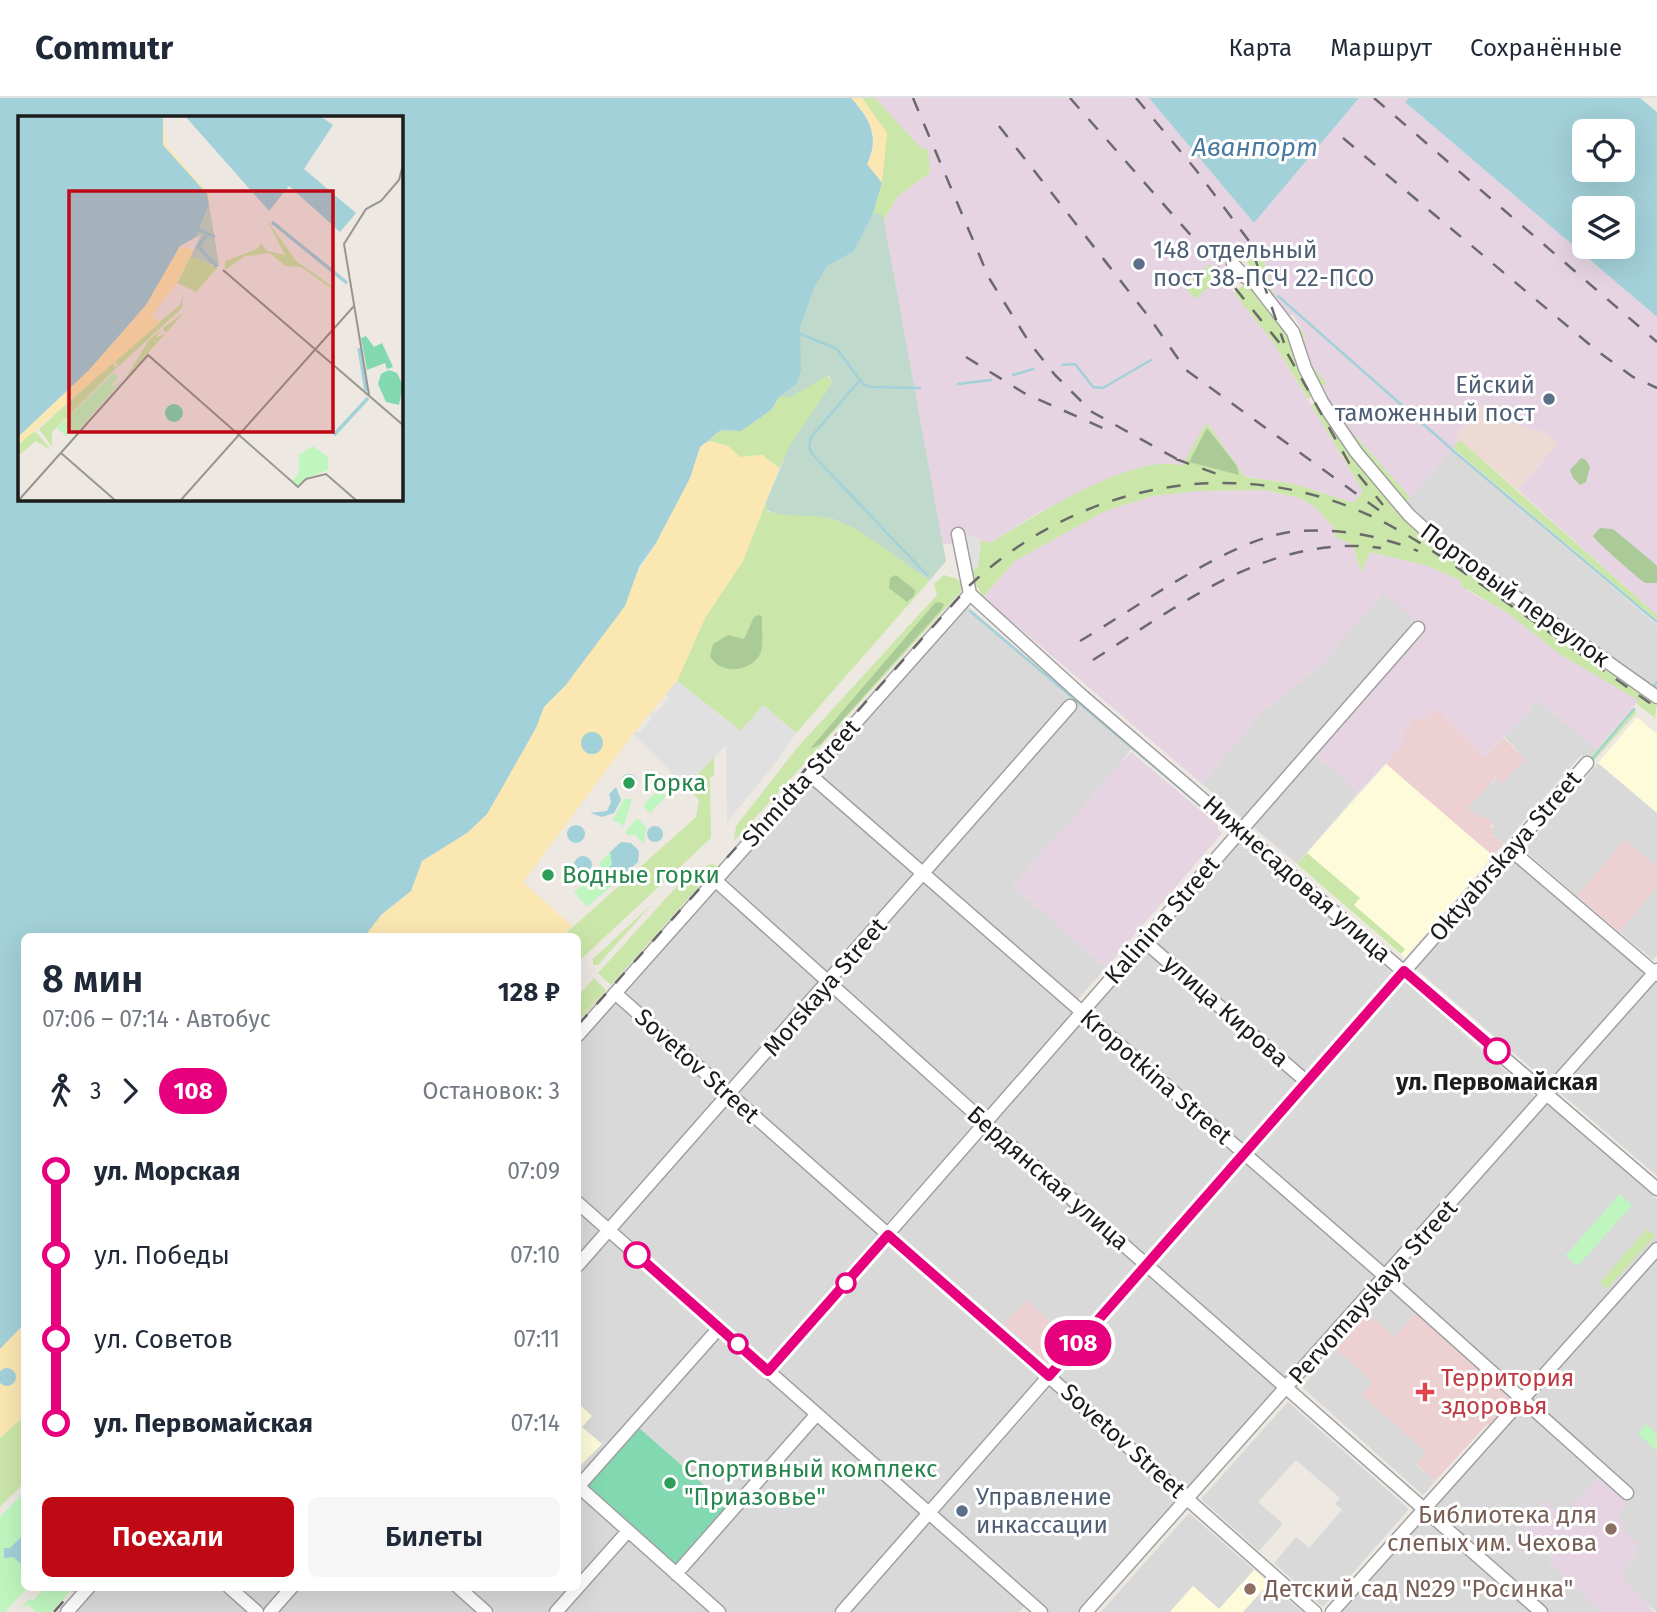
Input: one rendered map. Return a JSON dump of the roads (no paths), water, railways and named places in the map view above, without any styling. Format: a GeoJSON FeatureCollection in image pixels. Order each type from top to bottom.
{"type":"FeatureCollection","features":[{"type":"Feature","properties":{"kind":"street","name":"Портовый переулок"},"geometry":{"type":"LineString","coordinates":[[1233,264],[1245,277],[1252,279],[1293,332],[1320,398],[1356,452],[1423,529],[1657,696]]}},
{"type":"Feature","properties":{"kind":"street"},"geometry":{"type":"LineString","coordinates":[[958,534],[970,594]]}},
{"type":"Feature","properties":{"kind":"street","name":"Shmidta Street"},"geometry":{"type":"LineString","coordinates":[[581,1032],[970,594]]}},
{"type":"Feature","properties":{"kind":"street","name":"Нижнесадовая улица"},"geometry":{"type":"LineString","coordinates":[[970,594],[1080,694],[1657,1189]]}},
{"type":"Feature","properties":{"kind":"street","name":"Kalinina Street"},"geometry":{"type":"LineString","coordinates":[[768,1371],[1419,628]]}},
{"type":"Feature","properties":{"kind":"street","name":"Morskaya Street"},"geometry":{"type":"LineString","coordinates":[[581,1262],[830,982],[1070,706]]}},
{"type":"Feature","properties":{"kind":"street","name":"Oktyabrskaya Street"},"geometry":{"type":"LineString","coordinates":[[842,1612],[1587,763]]}},
{"type":"Feature","properties":{"kind":"street","name":"Kropotkina Street"},"geometry":{"type":"LineString","coordinates":[[809,774],[1386,1277],[1627,1493]]}},
{"type":"Feature","properties":{"kind":"street"},"geometry":{"type":"LineString","coordinates":[[1511,849],[1656,972]]}},
{"type":"Feature","properties":{"kind":"street","name":"Бердянская улица"},"geometry":{"type":"LineString","coordinates":[[715,880],[985,1123],[1541,1612]]}},
{"type":"Feature","properties":{"kind":"street","name":"улица Кирова"},"geometry":{"type":"LineString","coordinates":[[1144,941],[1307,1082]]}},
{"type":"Feature","properties":{"kind":"street","name":"Pervomayskaya Street"},"geometry":{"type":"LineString","coordinates":[[1086,1612],[1656,972]]}},
{"type":"Feature","properties":{"kind":"street","name":"Sovetov Street"},"geometry":{"type":"LineString","coordinates":[[615,993],[1315,1612]]}},
{"type":"Feature","properties":{"kind":"street"},"geometry":{"type":"LineString","coordinates":[[581,1206],[1041,1612]]}},
{"type":"Feature","properties":{"kind":"street"},"geometry":{"type":"LineString","coordinates":[[1332,1612],[1657,1249]]}},
{"type":"Feature","properties":{"kind":"street"},"geometry":{"type":"LineString","coordinates":[[581,1483],[719,1328]]}},
{"type":"Feature","properties":{"kind":"street"},"geometry":{"type":"LineString","coordinates":[[676,1574],[817,1414]]}},
{"type":"Feature","properties":{"kind":"street"},"geometry":{"type":"LineString","coordinates":[[581,1489],[719,1612]]}},
{"type":"Feature","properties":{"kind":"street"},"geometry":{"type":"LineString","coordinates":[[581,1584],[628,1531]]}},
{"type":"Feature","properties":{"kind":"street"},"geometry":{"type":"LineString","coordinates":[[67,1612],[85,1591]]}},
{"type":"Feature","properties":{"kind":"street"},"geometry":{"type":"LineString","coordinates":[[233,1591],[257,1612]]}},
{"type":"Feature","properties":{"kind":"street"},"geometry":{"type":"LineString","coordinates":[[270,1612],[288,1591]]}},
{"type":"Feature","properties":{"kind":"street"},"geometry":{"type":"LineString","coordinates":[[462,1591],[486,1612]]}},
{"type":"Feature","properties":{"kind":"street"},"geometry":{"type":"LineString","coordinates":[[556,1612],[575,1591]]}},
{"type":"Feature","properties":{"kind":"water"},"geometry":{"type":"Polygon","coordinates":[[[0,98],[851,98],[871,129],[873,145],[867,164],[882,183],[873,213],[854,251],[827,266],[814,288],[800,327],[801,370],[797,383],[779,397],[771,410],[741,431],[722,429],[700,447],[690,478],[656,543],[639,567],[625,606],[565,686],[544,707],[536,728],[487,814],[467,833],[422,861],[411,891],[381,915],[367,933],[21,933],[21,1327],[0,1349],[0,98]]]}},
{"type":"Feature","properties":{"kind":"water","name":"Аванпорт"},"geometry":{"type":"Polygon","coordinates":[[[1149,98],[1359,98],[1254,223],[1149,98]]]}},
{"type":"Feature","properties":{"kind":"water"},"geometry":{"type":"Polygon","coordinates":[[[1409,98],[1640,98],[1657,112],[1657,317],[1589,259],[1635,259],[1635,196],[1572,196],[1572,244],[1405,102],[1409,98]]]}},
{"type":"Feature","properties":{"kind":"water"},"geometry":{"type":"Polygon","coordinates":[[[592,732],[600,735],[603,743],[600,751],[592,754],[584,751],[581,743],[584,735],[592,732]]]}},
{"type":"Feature","properties":{"kind":"water","name":"Горка"},"geometry":{"type":"Polygon","coordinates":[[[629,774],[635,776],[635,788],[629,790],[623,788],[621,782],[623,776],[629,774]]]}},
{"type":"Feature","properties":{"kind":"water"},"geometry":{"type":"Polygon","coordinates":[[[616,787],[621,800],[614,813],[602,817],[590,813],[607,811],[611,802],[609,794],[616,787]]]}},
{"type":"Feature","properties":{"kind":"water"},"geometry":{"type":"Polygon","coordinates":[[[576,825],[582,828],[585,834],[582,840],[576,843],[570,840],[567,834],[570,828],[576,825]]]}},
{"type":"Feature","properties":{"kind":"water"},"geometry":{"type":"Polygon","coordinates":[[[655,826],[661,828],[661,840],[655,842],[649,840],[647,834],[649,828],[655,826]]]}},
{"type":"Feature","properties":{"kind":"water"},"geometry":{"type":"Polygon","coordinates":[[[621,842],[631,843],[639,851],[638,862],[614,884],[604,872],[612,864],[610,852],[621,842]]]}},
{"type":"Feature","properties":{"kind":"water"},"geometry":{"type":"Polygon","coordinates":[[[583,856],[589,859],[592,865],[589,871],[583,874],[577,871],[574,865],[577,859],[583,856]]]}},
{"type":"Feature","properties":{"kind":"water"},"geometry":{"type":"Polygon","coordinates":[[[4,1369],[10,1369],[15,1374],[15,1380],[10,1385],[4,1385],[-1,1380],[-1,1374],[4,1369]]]}},
{"type":"Feature","properties":{"kind":"water"},"geometry":{"type":"Polygon","coordinates":[[[21,1537],[21,1564],[13,1557],[4,1558],[4,1548],[10,1548],[21,1537]]]}},
{"type":"Feature","properties":{"kind":"waterway"},"geometry":{"type":"LineString","coordinates":[[1278,296],[1456,453],[1657,622]]}},
{"type":"Feature","properties":{"kind":"waterway"},"geometry":{"type":"LineString","coordinates":[[798,333],[837,349],[863,384],[871,387],[920,388]]}},
{"type":"Feature","properties":{"kind":"waterway"},"geometry":{"type":"LineString","coordinates":[[1062,365],[1075,364],[1093,387],[1103,388],[1151,360]]}},
{"type":"Feature","properties":{"kind":"waterway"},"geometry":{"type":"LineString","coordinates":[[1013,375],[1033,369]]}},
{"type":"Feature","properties":{"kind":"waterway"},"geometry":{"type":"LineString","coordinates":[[860,380],[811,437],[809,446],[812,454],[927,575]]}},
{"type":"Feature","properties":{"kind":"waterway"},"geometry":{"type":"LineString","coordinates":[[958,384],[991,380]]}},
{"type":"Feature","properties":{"kind":"waterway"},"geometry":{"type":"LineString","coordinates":[[970,611],[1228,829]]}},
{"type":"Feature","properties":{"kind":"waterway"},"geometry":{"type":"LineString","coordinates":[[1653,687],[1657,682]]}},
{"type":"Feature","properties":{"kind":"waterway"},"geometry":{"type":"LineString","coordinates":[[1593,758],[1634,709]]}},
{"type":"Feature","properties":{"kind":"railway"},"geometry":{"type":"LineString","coordinates":[[913,98],[989,278],[1029,342],[1055,375],[1092,412],[1184,463]]}},
{"type":"Feature","properties":{"kind":"railway"},"geometry":{"type":"LineString","coordinates":[[1070,98],[1210,257],[1286,351],[1349,463],[1383,505]]}},
{"type":"Feature","properties":{"kind":"railway"},"geometry":{"type":"LineString","coordinates":[[1136,98],[1196,170],[1249,241],[1284,343]]}},
{"type":"Feature","properties":{"kind":"railway"},"geometry":{"type":"LineString","coordinates":[[1374,98],[1657,342]]}},
{"type":"Feature","properties":{"kind":"railway"},"geometry":{"type":"LineString","coordinates":[[999,126],[1149,317],[1186,370],[1387,516]]}},
{"type":"Feature","properties":{"kind":"railway"},"geometry":{"type":"LineString","coordinates":[[1343,138],[1596,350],[1633,377],[1657,388]]}},
{"type":"Feature","properties":{"kind":"railway"},"geometry":{"type":"LineString","coordinates":[[966,357],[1024,393],[1105,429]]}},
{"type":"Feature","properties":{"kind":"railway"},"geometry":{"type":"LineString","coordinates":[[1176,459],[1228,478]]}},
{"type":"Feature","properties":{"kind":"railway"},"geometry":{"type":"LineString","coordinates":[[581,1022],[969,586],[1012,551],[1058,523],[1108,502],[1159,489],[1212,483],[1266,486],[1319,496],[1371,516],[1420,543],[1657,708]]}},
{"type":"Feature","properties":{"kind":"railway"},"geometry":{"type":"LineString","coordinates":[[1080,641],[1227,553],[1275,535],[1310,530],[1348,533],[1385,540],[1418,551]]}},
{"type":"Feature","properties":{"kind":"railway"},"geometry":{"type":"LineString","coordinates":[[1093,660],[1193,596],[1264,562],[1302,551],[1341,546],[1381,548]]}},
{"type":"Feature","properties":{"kind":"railway"},"geometry":{"type":"LineString","coordinates":[[54,1612],[72,1591]]}},
{"type":"Feature","properties":{"kind":"place","name":"148 отдельный пост 38-ПСЧ 22-ПСО"},"geometry":{"type":"Point","coordinates":[1139,264]}},
{"type":"Feature","properties":{"kind":"place","name":"Ейский таможенный пост"},"geometry":{"type":"Point","coordinates":[1549,399]}},
{"type":"Feature","properties":{"kind":"place","name":"Горка"},"geometry":{"type":"Point","coordinates":[629,783]}},
{"type":"Feature","properties":{"kind":"place","name":"Водные горки"},"geometry":{"type":"Point","coordinates":[548,875]}},
{"type":"Feature","properties":{"kind":"place","name":"ул. Первомайская"},"geometry":{"type":"Point","coordinates":[1497,1051]}},
{"type":"Feature","properties":{"kind":"place","name":"Территория здоровья"},"geometry":{"type":"Point","coordinates":[1425,1392]}},
{"type":"Feature","properties":{"kind":"place","name":"Спортивный комплекс \"Приазовье\""},"geometry":{"type":"Point","coordinates":[670,1483]}},
{"type":"Feature","properties":{"kind":"place","name":"Управление инкассации"},"geometry":{"type":"Point","coordinates":[962,1511]}},
{"type":"Feature","properties":{"kind":"place","name":"Библиотека для слепых им. Чехова"},"geometry":{"type":"Point","coordinates":[1611,1529]}},
{"type":"Feature","properties":{"kind":"place","name":"Детский сад №29 \"Росинка\""},"geometry":{"type":"Point","coordinates":[1250,1589]}}]}
